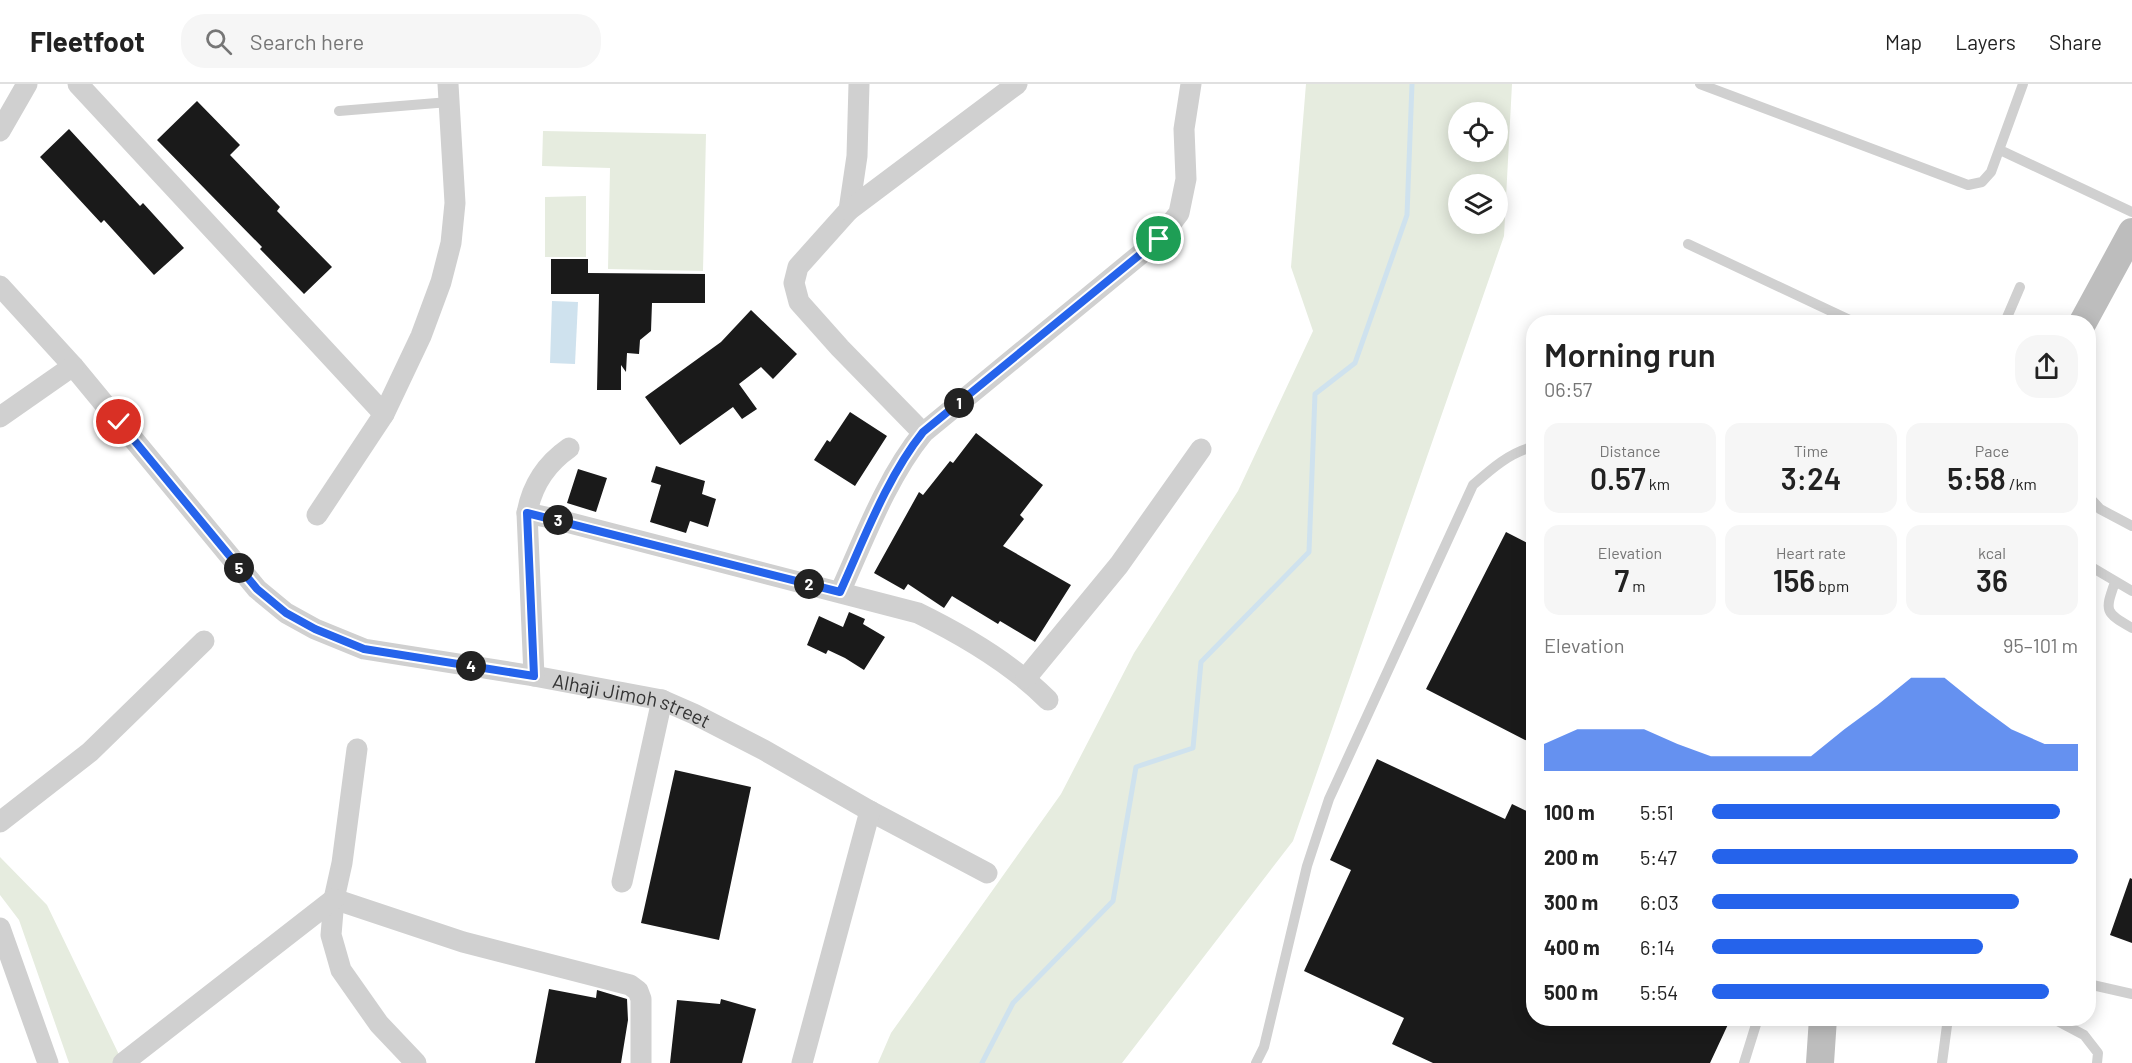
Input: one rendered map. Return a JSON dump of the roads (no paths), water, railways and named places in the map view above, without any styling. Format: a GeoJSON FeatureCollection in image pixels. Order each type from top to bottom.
{"type":"FeatureCollection","features":[{"type":"Feature","properties":{"kind":"main road"},"geometry":{"type":"LineString","coordinates":[[2088,315],[2132,232]]}},
{"type":"Feature","properties":{"kind":"main road"},"geometry":{"type":"LineString","coordinates":[[1820,1063],[1823,1026]]}},
{"type":"Feature","properties":{"kind":"street"},"geometry":{"type":"LineString","coordinates":[[0,131],[27,84]]}},
{"type":"Feature","properties":{"kind":"street"},"geometry":{"type":"LineString","coordinates":[[78,84],[384,414]]}},
{"type":"Feature","properties":{"kind":"street"},"geometry":{"type":"LineString","coordinates":[[849,210],[857,156],[859,84]]}},
{"type":"Feature","properties":{"kind":"street"},"geometry":{"type":"LineString","coordinates":[[923,432],[840,348],[799,302],[794,283],[798,267],[849,210],[1017,84]]}},
{"type":"Feature","properties":{"kind":"street"},"geometry":{"type":"LineString","coordinates":[[840,592],[873,519],[908,452],[923,432],[1159,239],[1179,213],[1186,179],[1184,129],[1191,84]]}},
{"type":"Feature","properties":{"kind":"street"},"geometry":{"type":"LineString","coordinates":[[317,515],[384,414],[421,336],[441,282],[451,243],[456,203],[449,93]]}},
{"type":"Feature","properties":{"kind":"street","name":"Alhaji Jimoh street"},"geometry":{"type":"LineString","coordinates":[[0,286],[73,366],[257,589],[286,613],[315,629],[364,649],[534,676],[662,700],[764,750],[870,811],[987,873]]}},
{"type":"Feature","properties":{"kind":"street"},"geometry":{"type":"LineString","coordinates":[[0,417],[73,366]]}},
{"type":"Feature","properties":{"kind":"street"},"geometry":{"type":"LineString","coordinates":[[534,676],[527,513],[530,496],[542,474],[555,458],[569,448]]}},
{"type":"Feature","properties":{"kind":"street"},"geometry":{"type":"LineString","coordinates":[[1026,678],[1119,565],[1201,449]]}},
{"type":"Feature","properties":{"kind":"street"},"geometry":{"type":"LineString","coordinates":[[527,513],[918,613],[954,630],[1026,678],[1048,700]]}},
{"type":"Feature","properties":{"kind":"street"},"geometry":{"type":"LineString","coordinates":[[0,822],[90,752],[204,640]]}},
{"type":"Feature","properties":{"kind":"street"},"geometry":{"type":"LineString","coordinates":[[622,882],[662,700]]}},
{"type":"Feature","properties":{"kind":"street"},"geometry":{"type":"LineString","coordinates":[[357,749],[342,863],[334,899],[331,935],[341,970],[379,1024],[417,1063]]}},
{"type":"Feature","properties":{"kind":"street"},"geometry":{"type":"LineString","coordinates":[[802,1063],[870,811]]}},
{"type":"Feature","properties":{"kind":"street"},"geometry":{"type":"LineString","coordinates":[[133,1060],[334,899]]}},
{"type":"Feature","properties":{"kind":"street"},"geometry":{"type":"LineString","coordinates":[[334,899],[463,942],[630,985],[638,991],[641,999],[641,1063]]}},
{"type":"Feature","properties":{"kind":"street"},"geometry":{"type":"LineString","coordinates":[[0,928],[48,1063]]}},
{"type":"Feature","properties":{"kind":"lane"},"geometry":{"type":"LineString","coordinates":[[1700,84],[1968,185],[1982,182],[1991,172],[2023,84]]}},
{"type":"Feature","properties":{"kind":"lane"},"geometry":{"type":"LineString","coordinates":[[339,111],[449,93]]}},
{"type":"Feature","properties":{"kind":"lane"},"geometry":{"type":"LineString","coordinates":[[2000,150],[2132,212]]}},
{"type":"Feature","properties":{"kind":"lane"},"geometry":{"type":"LineString","coordinates":[[1688,244],[1839,315]]}},
{"type":"Feature","properties":{"kind":"lane"},"geometry":{"type":"LineString","coordinates":[[2008,315],[2020,287]]}},
{"type":"Feature","properties":{"kind":"lane"},"geometry":{"type":"LineString","coordinates":[[1256,1063],[1264,1047],[1307,866],[1329,800],[1473,485],[1494,466],[1526,449]]}},
{"type":"Feature","properties":{"kind":"lane"},"geometry":{"type":"LineString","coordinates":[[2096,505],[2132,526]]}},
{"type":"Feature","properties":{"kind":"lane"},"geometry":{"type":"LineString","coordinates":[[2096,570],[2132,591]]}},
{"type":"Feature","properties":{"kind":"lane"},"geometry":{"type":"LineString","coordinates":[[2115,582],[2107,604],[2109,612],[2132,628]]}},
{"type":"Feature","properties":{"kind":"lane"},"geometry":{"type":"LineString","coordinates":[[2096,986],[2132,994]]}},
{"type":"Feature","properties":{"kind":"lane"},"geometry":{"type":"LineString","coordinates":[[1744,1063],[1756,1026]]}},
{"type":"Feature","properties":{"kind":"lane"},"geometry":{"type":"LineString","coordinates":[[1942,1063],[1947,1026]]}},
{"type":"Feature","properties":{"kind":"lane"},"geometry":{"type":"LineString","coordinates":[[2067,1026],[2084,1035],[2098,1053],[2097,1063]]}},
{"type":"Feature","properties":{"kind":"water"},"geometry":{"type":"Polygon","coordinates":[[[552,301],[578,302],[575,364],[550,363],[552,301]]]}},
{"type":"Feature","properties":{"kind":"waterway"},"geometry":{"type":"LineString","coordinates":[[982,1063],[1013,1003],[1113,901],[1136,767],[1193,748],[1201,662],[1309,552],[1315,394],[1355,363],[1407,215],[1412,84]]}}]}
